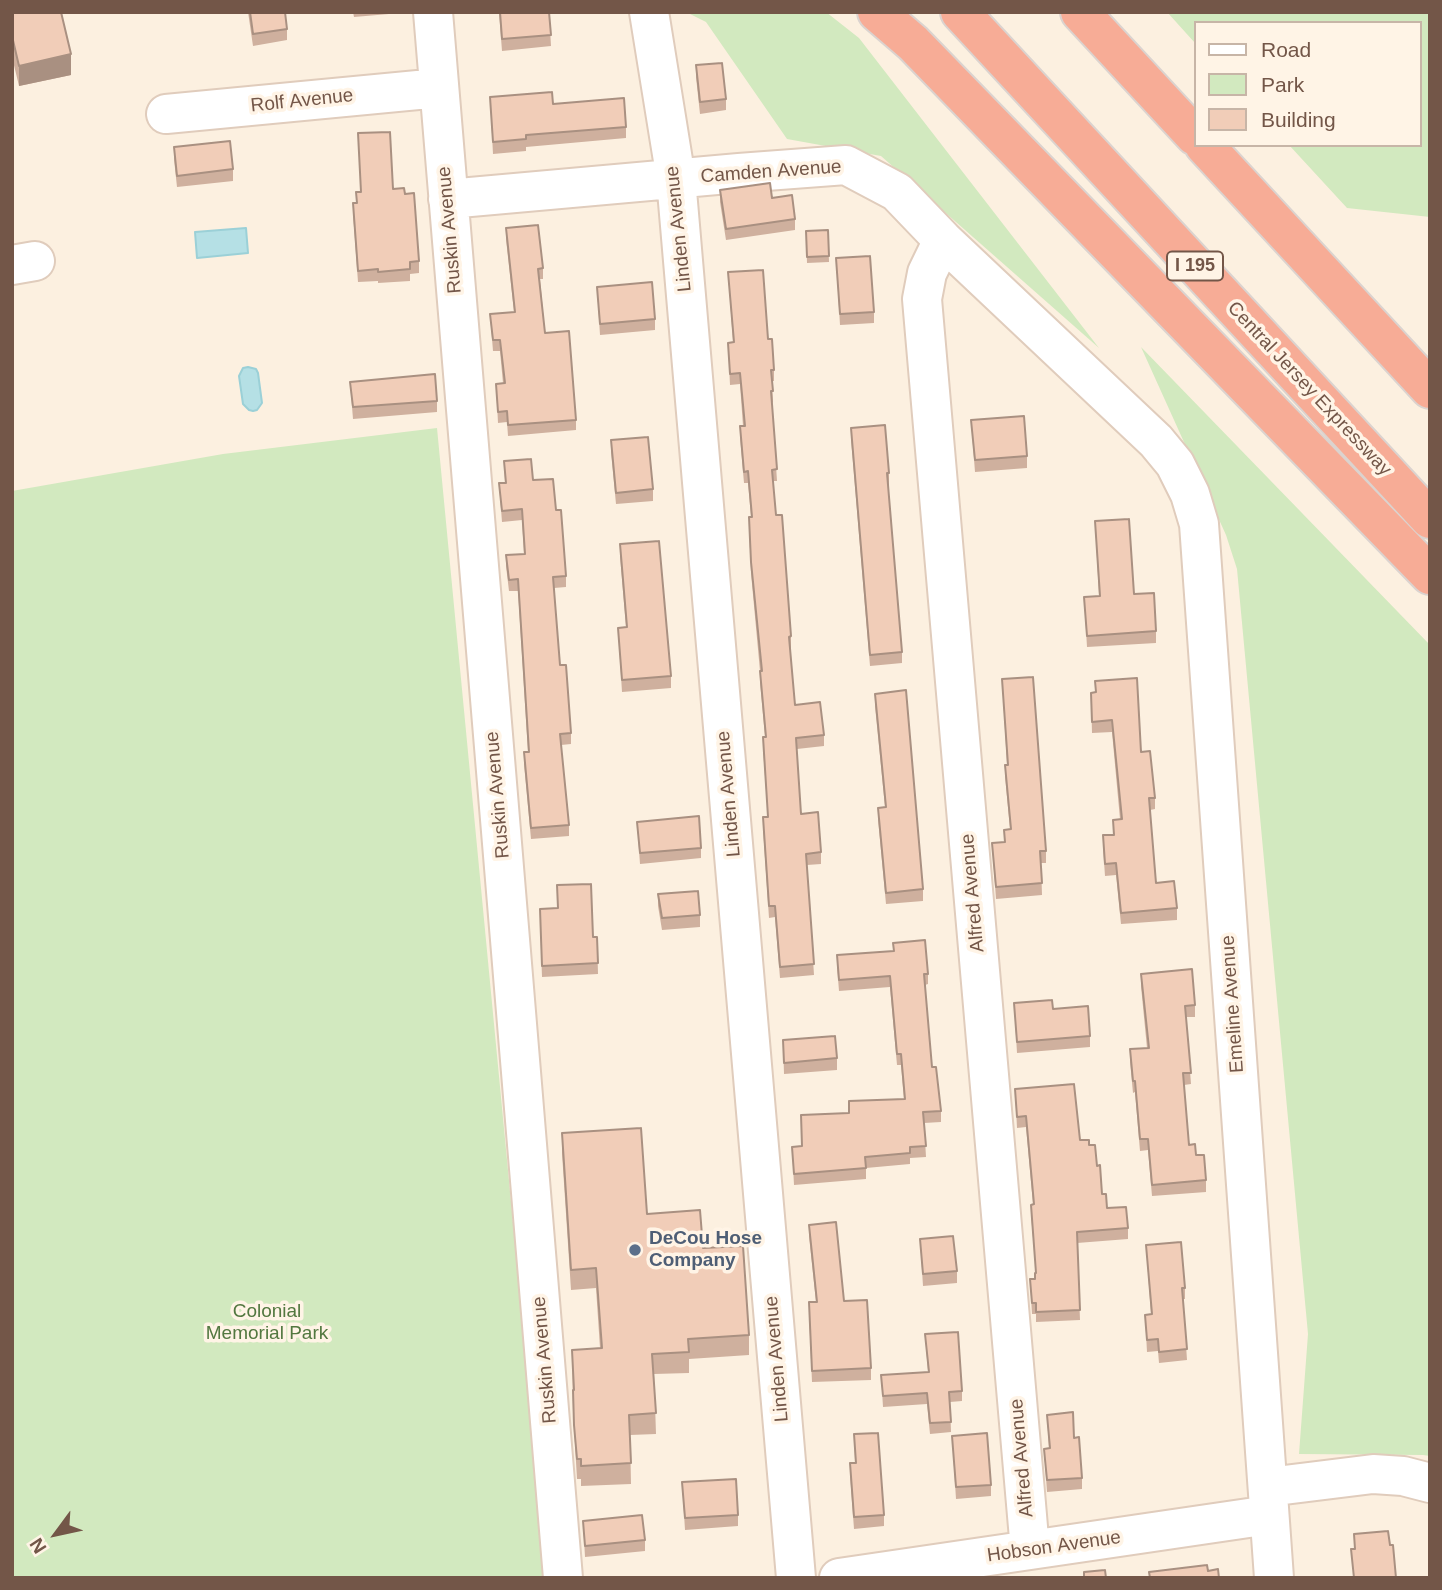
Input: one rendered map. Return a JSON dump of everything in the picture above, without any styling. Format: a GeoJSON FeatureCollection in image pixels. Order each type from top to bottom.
{"type":"FeatureCollection","features":[{"type":"Feature","properties":{"kind":"highway"},"geometry":{"type":"LineString","coordinates":[[877,12],[923,53],[1430,575]]}},
{"type":"Feature","properties":{"kind":"highway","name":"Central Jersey Expressway"},"geometry":{"type":"LineString","coordinates":[[960,12],[1430,519]]}},
{"type":"Feature","properties":{"kind":"highway"},"geometry":{"type":"LineString","coordinates":[[1080,12],[1194,135]]}},
{"type":"Feature","properties":{"kind":"highway"},"geometry":{"type":"LineString","coordinates":[[1205,147],[1430,389]]}},
{"type":"Feature","properties":{"kind":"street","name":"Ruskin Avenue"},"geometry":{"type":"LineString","coordinates":[[433,12],[564,1578]]}},
{"type":"Feature","properties":{"kind":"street","name":"Linden Avenue"},"geometry":{"type":"LineString","coordinates":[[649,12],[676,179],[796,1578]]}},
{"type":"Feature","properties":{"kind":"street","name":"Rolf Avenue"},"geometry":{"type":"LineString","coordinates":[[166,114],[439,88]]}},
{"type":"Feature","properties":{"kind":"street","name":"Camden Avenue"},"geometry":{"type":"LineString","coordinates":[[448,199],[846,165],[897,192],[943,240],[1156,441]]}},
{"type":"Feature","properties":{"kind":"street","name":"Alfred Avenue"},"geometry":{"type":"LineString","coordinates":[[943,240],[927,273],[922,299],[1030,1550]]}},
{"type":"Feature","properties":{"kind":"street","name":"Emeline Avenue"},"geometry":{"type":"LineString","coordinates":[[1156,441],[1175,464],[1190,494],[1199,524],[1274,1578]]}},
{"type":"Feature","properties":{"kind":"street","name":"Hobson Avenue"},"geometry":{"type":"LineString","coordinates":[[839,1578],[976,1568],[1030,1550],[1268,1501],[1373,1474],[1403,1476],[1430,1483]]}},
{"type":"Feature","properties":{"kind":"green space"},"geometry":{"type":"Polygon","coordinates":[[[686,12],[826,12],[859,38],[1099,348],[881,156],[787,139],[706,22],[686,12]]]}},
{"type":"Feature","properties":{"kind":"green space"},"geometry":{"type":"Polygon","coordinates":[[[1167,12],[1430,12],[1430,217],[1347,208],[1291,147],[1421,147],[1421,21],[1194,21],[1194,42],[1167,12]]]}},
{"type":"Feature","properties":{"kind":"green space"},"geometry":{"type":"Polygon","coordinates":[[[1141,347],[1430,645],[1430,1456],[1299,1454],[1308,1334],[1237,569],[1226,535],[1141,347]]]}},
{"type":"Feature","properties":{"kind":"green space","name":"Colonial Memorial Park"},"geometry":{"type":"Polygon","coordinates":[[[437,428],[547,1578],[12,1578],[12,491],[223,454],[437,428]]]}},
{"type":"Feature","properties":{"kind":"water"},"geometry":{"type":"Polygon","coordinates":[[[246,228],[248,253],[197,258],[195,232],[246,228]]]}},
{"type":"Feature","properties":{"kind":"water"},"geometry":{"type":"Polygon","coordinates":[[[243,368],[256,369],[258,373],[262,403],[253,411],[243,404],[239,376],[243,368]]]}},
{"type":"Feature","properties":{"kind":"building"},"geometry":{"type":"Polygon","coordinates":[[[12,12],[61,12],[71,54],[19,66],[12,36],[12,12]]]}},
{"type":"Feature","properties":{"kind":"building"},"geometry":{"type":"Polygon","coordinates":[[[250,12],[285,12],[287,29],[253,34],[250,12]]]}},
{"type":"Feature","properties":{"kind":"building"},"geometry":{"type":"Polygon","coordinates":[[[500,12],[549,12],[551,35],[502,39],[500,12]]]}},
{"type":"Feature","properties":{"kind":"building"},"geometry":{"type":"Polygon","coordinates":[[[722,63],[726,99],[700,102],[696,65],[722,63]]]}},
{"type":"Feature","properties":{"kind":"building"},"geometry":{"type":"Polygon","coordinates":[[[552,92],[553,104],[624,98],[626,127],[526,135],[526,139],[493,142],[490,97],[552,92]]]}},
{"type":"Feature","properties":{"kind":"building"},"geometry":{"type":"Polygon","coordinates":[[[390,132],[393,189],[404,188],[405,194],[414,193],[419,261],[410,262],[410,269],[358,271],[353,203],[357,203],[356,192],[361,192],[358,133],[390,132]]]}},
{"type":"Feature","properties":{"kind":"building"},"geometry":{"type":"Polygon","coordinates":[[[230,141],[233,169],[177,176],[174,147],[230,141]]]}},
{"type":"Feature","properties":{"kind":"building"},"geometry":{"type":"Polygon","coordinates":[[[770,183],[772,198],[792,195],[795,219],[726,229],[720,190],[770,183]]]}},
{"type":"Feature","properties":{"kind":"building"},"geometry":{"type":"Polygon","coordinates":[[[538,225],[543,268],[538,269],[545,333],[569,331],[576,420],[508,425],[507,411],[498,412],[496,384],[505,383],[500,340],[493,340],[490,314],[515,312],[506,228],[538,225]]]}},
{"type":"Feature","properties":{"kind":"building"},"geometry":{"type":"Polygon","coordinates":[[[828,230],[829,256],[807,257],[806,231],[828,230]]]}},
{"type":"Feature","properties":{"kind":"building"},"geometry":{"type":"Polygon","coordinates":[[[870,256],[874,312],[840,314],[836,258],[870,256]]]}},
{"type":"Feature","properties":{"kind":"building"},"geometry":{"type":"Polygon","coordinates":[[[763,270],[768,339],[772,339],[774,370],[771,370],[771,391],[777,469],[772,470],[776,515],[782,515],[795,705],[820,702],[824,735],[796,738],[801,814],[818,812],[821,852],[806,854],[814,964],[780,967],[775,906],[769,906],[763,817],[768,817],[763,737],[766,737],[751,562],[749,517],[752,517],[740,426],[745,426],[740,373],[730,374],[728,343],[734,342],[728,272],[763,270]]]}},
{"type":"Feature","properties":{"kind":"building"},"geometry":{"type":"Polygon","coordinates":[[[652,282],[655,319],[600,324],[597,287],[652,282]]]}},
{"type":"Feature","properties":{"kind":"building"},"geometry":{"type":"Polygon","coordinates":[[[435,374],[437,401],[353,407],[350,382],[435,374]]]}},
{"type":"Feature","properties":{"kind":"building"},"geometry":{"type":"Polygon","coordinates":[[[1024,416],[1027,456],[975,460],[971,420],[1024,416]]]}},
{"type":"Feature","properties":{"kind":"building"},"geometry":{"type":"Polygon","coordinates":[[[885,425],[902,652],[870,655],[851,428],[885,425]]]}},
{"type":"Feature","properties":{"kind":"building"},"geometry":{"type":"Polygon","coordinates":[[[648,437],[653,489],[616,493],[611,440],[648,437]]]}},
{"type":"Feature","properties":{"kind":"building"},"geometry":{"type":"Polygon","coordinates":[[[531,459],[533,480],[553,479],[556,510],[561,510],[566,576],[553,577],[560,665],[566,665],[571,733],[560,734],[569,825],[531,828],[524,752],[529,752],[518,579],[509,580],[506,555],[525,554],[522,509],[502,511],[499,483],[506,483],[504,461],[531,459]]]}},
{"type":"Feature","properties":{"kind":"building"},"geometry":{"type":"Polygon","coordinates":[[[1129,519],[1134,594],[1154,593],[1156,631],[1087,636],[1084,597],[1100,596],[1095,521],[1129,519]]]}},
{"type":"Feature","properties":{"kind":"building"},"geometry":{"type":"Polygon","coordinates":[[[659,541],[671,676],[622,680],[618,628],[627,627],[620,544],[659,541]]]}},
{"type":"Feature","properties":{"kind":"building"},"geometry":{"type":"Polygon","coordinates":[[[1033,677],[1046,851],[1040,851],[1042,883],[996,887],[992,843],[1005,842],[1004,830],[1011,829],[1005,765],[1008,765],[1002,679],[1033,677]]]}},
{"type":"Feature","properties":{"kind":"building"},"geometry":{"type":"Polygon","coordinates":[[[1137,678],[1141,752],[1150,751],[1155,798],[1149,798],[1156,883],[1174,881],[1177,908],[1121,913],[1116,863],[1105,864],[1103,835],[1114,835],[1113,820],[1122,819],[1112,720],[1092,722],[1091,693],[1096,692],[1095,681],[1137,678]]]}},
{"type":"Feature","properties":{"kind":"building"},"geometry":{"type":"Polygon","coordinates":[[[906,690],[923,889],[886,893],[878,808],[886,807],[875,694],[906,690]]]}},
{"type":"Feature","properties":{"kind":"building"},"geometry":{"type":"Polygon","coordinates":[[[699,816],[701,848],[640,853],[637,822],[699,816]]]}},
{"type":"Feature","properties":{"kind":"building"},"geometry":{"type":"Polygon","coordinates":[[[591,884],[593,937],[597,937],[598,963],[542,966],[540,909],[558,908],[557,885],[591,884]]]}},
{"type":"Feature","properties":{"kind":"building"},"geometry":{"type":"Polygon","coordinates":[[[698,891],[700,915],[662,918],[658,894],[698,891]]]}},
{"type":"Feature","properties":{"kind":"building"},"geometry":{"type":"Polygon","coordinates":[[[925,940],[928,974],[924,974],[932,1067],[936,1067],[941,1111],[923,1112],[926,1146],[910,1147],[910,1153],[865,1157],[866,1168],[794,1174],[792,1147],[802,1146],[801,1115],[849,1113],[849,1101],[905,1099],[901,1054],[897,1054],[890,976],[839,980],[837,955],[894,951],[893,943],[925,940]]]}},
{"type":"Feature","properties":{"kind":"building"},"geometry":{"type":"Polygon","coordinates":[[[1192,969],[1195,1005],[1185,1006],[1191,1073],[1183,1073],[1189,1145],[1195,1144],[1196,1155],[1204,1155],[1206,1180],[1152,1185],[1148,1139],[1140,1139],[1130,1049],[1149,1048],[1141,974],[1192,969]]]}},
{"type":"Feature","properties":{"kind":"building"},"geometry":{"type":"Polygon","coordinates":[[[1052,1000],[1053,1009],[1088,1006],[1090,1036],[1017,1042],[1014,1003],[1052,1000]]]}},
{"type":"Feature","properties":{"kind":"building"},"geometry":{"type":"Polygon","coordinates":[[[835,1036],[837,1058],[784,1063],[783,1040],[835,1036]]]}},
{"type":"Feature","properties":{"kind":"building"},"geometry":{"type":"Polygon","coordinates":[[[1074,1084],[1080,1140],[1089,1140],[1089,1145],[1095,1145],[1097,1166],[1100,1165],[1102,1194],[1106,1194],[1107,1208],[1126,1207],[1128,1228],[1077,1232],[1080,1310],[1036,1312],[1036,1303],[1032,1303],[1030,1279],[1035,1279],[1036,1273],[1031,1205],[1034,1204],[1026,1116],[1017,1117],[1015,1089],[1074,1084]]]}},
{"type":"Feature","properties":{"kind":"building","name":"DeCou Hose Company"},"geometry":{"type":"Polygon","coordinates":[[[641,1128],[647,1214],[700,1210],[703,1248],[743,1246],[749,1335],[688,1339],[689,1352],[652,1354],[656,1413],[629,1415],[631,1463],[581,1466],[581,1459],[577,1459],[574,1425],[572,1350],[602,1348],[596,1268],[571,1270],[562,1133],[641,1128]]]}},
{"type":"Feature","properties":{"kind":"building"},"geometry":{"type":"Polygon","coordinates":[[[836,1222],[844,1301],[867,1300],[871,1368],[812,1371],[809,1302],[817,1302],[809,1225],[836,1222]]]}},
{"type":"Feature","properties":{"kind":"building"},"geometry":{"type":"Polygon","coordinates":[[[953,1236],[957,1271],[923,1274],[920,1239],[953,1236]]]}},
{"type":"Feature","properties":{"kind":"building"},"geometry":{"type":"Polygon","coordinates":[[[1181,1242],[1187,1349],[1159,1352],[1158,1339],[1147,1340],[1145,1315],[1152,1314],[1146,1245],[1181,1242]]]}},
{"type":"Feature","properties":{"kind":"building"},"geometry":{"type":"Polygon","coordinates":[[[958,1332],[962,1391],[949,1392],[951,1422],[930,1423],[927,1393],[883,1396],[881,1375],[929,1372],[925,1334],[958,1332]]]}},
{"type":"Feature","properties":{"kind":"building"},"geometry":{"type":"Polygon","coordinates":[[[1073,1412],[1074,1438],[1079,1437],[1082,1478],[1047,1480],[1044,1449],[1050,1448],[1047,1415],[1073,1412]]]}},
{"type":"Feature","properties":{"kind":"building"},"geometry":{"type":"Polygon","coordinates":[[[878,1433],[884,1515],[854,1517],[850,1463],[856,1463],[854,1434],[878,1433]]]}},
{"type":"Feature","properties":{"kind":"building"},"geometry":{"type":"Polygon","coordinates":[[[987,1433],[991,1485],[956,1487],[952,1436],[987,1433]]]}},
{"type":"Feature","properties":{"kind":"building"},"geometry":{"type":"Polygon","coordinates":[[[736,1479],[738,1515],[685,1518],[682,1482],[736,1479]]]}},
{"type":"Feature","properties":{"kind":"building"},"geometry":{"type":"Polygon","coordinates":[[[642,1515],[645,1540],[585,1546],[583,1521],[642,1515]]]}},
{"type":"Feature","properties":{"kind":"building"},"geometry":{"type":"Polygon","coordinates":[[[1388,1531],[1390,1545],[1393,1545],[1396,1578],[1354,1578],[1351,1549],[1355,1549],[1354,1534],[1388,1531]]]}},
{"type":"Feature","properties":{"kind":"building"},"geometry":{"type":"Polygon","coordinates":[[[1207,1565],[1208,1571],[1218,1569],[1219,1578],[1150,1578],[1149,1572],[1207,1565]]]}},
{"type":"Feature","properties":{"kind":"building"},"geometry":{"type":"Polygon","coordinates":[[[1105,1570],[1106,1578],[1084,1578],[1084,1572],[1105,1570]]]}},
{"type":"Feature","properties":{"kind":"place","name":"DeCou Hose Company"},"geometry":{"type":"Point","coordinates":[635,1250]}}]}
